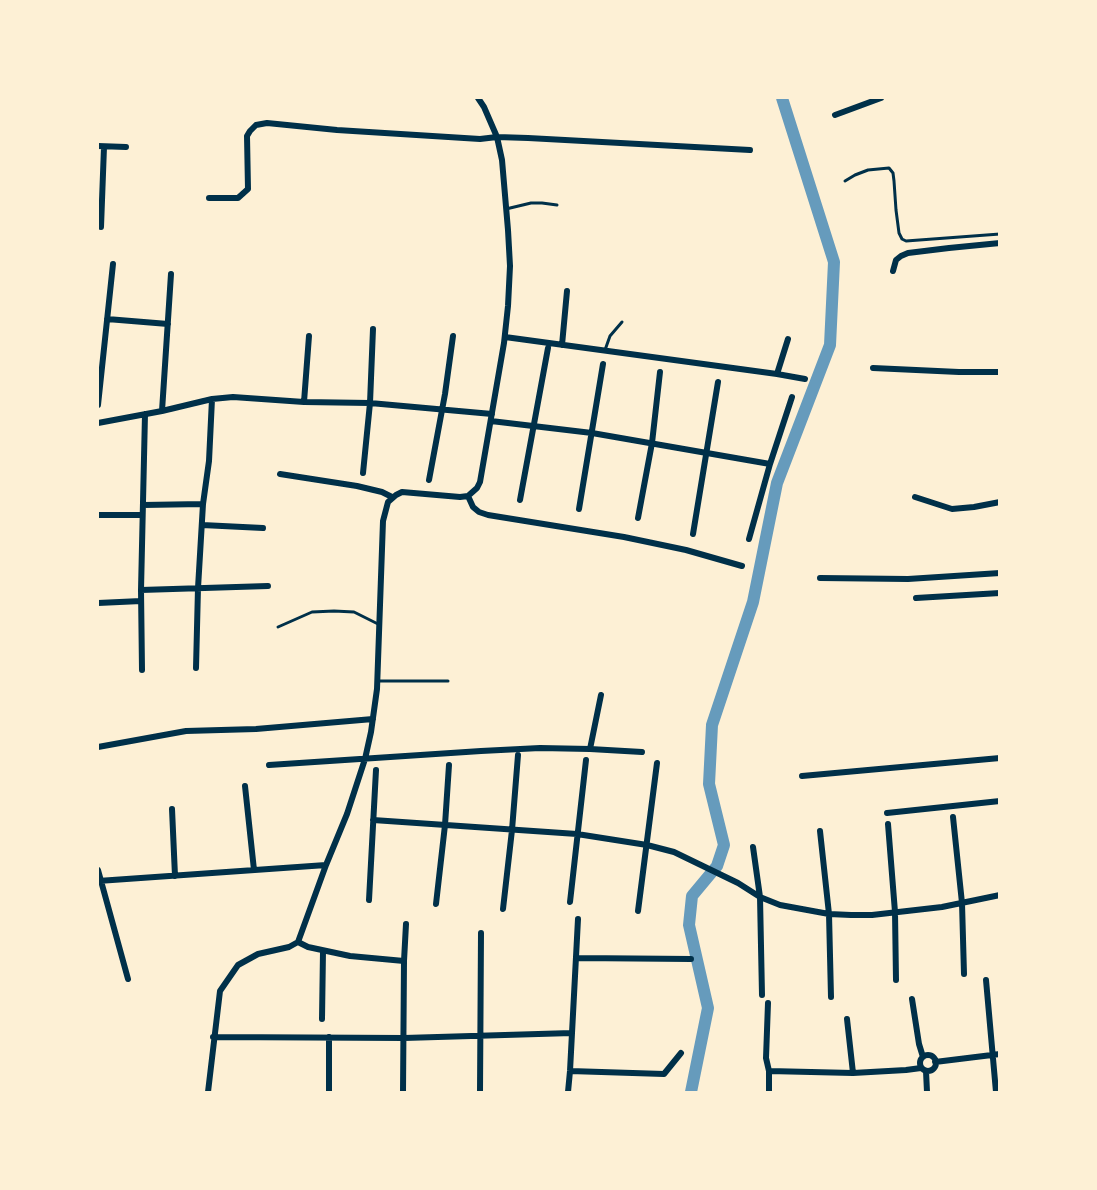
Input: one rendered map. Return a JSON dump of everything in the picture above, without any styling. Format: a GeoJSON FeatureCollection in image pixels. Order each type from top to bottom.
{"type":"FeatureCollection","features":[{"type":"Feature","properties":{"kind":"street"},"geometry":{"type":"LineString","coordinates":[[208,1092],[220,991],[238,965],[258,954],[289,947],[298,942],[347,814],[365,759],[373,719],[377,681],[383,521],[386,508],[392,498],[402,492],[460,497],[468,496],[480,483],[505,337],[510,266],[503,168],[496,137],[478,98]]}},
{"type":"Feature","properties":{"kind":"street"},"geometry":{"type":"LineString","coordinates":[[835,115],[881,98]]}},
{"type":"Feature","properties":{"kind":"street"},"geometry":{"type":"LineString","coordinates":[[209,198],[238,198],[248,189],[247,136],[256,125],[267,123],[480,139],[496,137],[750,150]]}},
{"type":"Feature","properties":{"kind":"street"},"geometry":{"type":"LineString","coordinates":[[101,227],[101,146],[126,147]]}},
{"type":"Feature","properties":{"kind":"street"},"geometry":{"type":"LineString","coordinates":[[893,271],[896,260],[908,253],[999,243]]}},
{"type":"Feature","properties":{"kind":"street"},"geometry":{"type":"LineString","coordinates":[[98,405],[113,264]]}},
{"type":"Feature","properties":{"kind":"street"},"geometry":{"type":"LineString","coordinates":[[162,411],[171,274]]}},
{"type":"Feature","properties":{"kind":"street"},"geometry":{"type":"LineString","coordinates":[[562,345],[567,291]]}},
{"type":"Feature","properties":{"kind":"street"},"geometry":{"type":"LineString","coordinates":[[98,326],[107,322],[168,324]]}},
{"type":"Feature","properties":{"kind":"street"},"geometry":{"type":"LineString","coordinates":[[363,473],[370,403],[373,329]]}},
{"type":"Feature","properties":{"kind":"street"},"geometry":{"type":"LineString","coordinates":[[303,402],[309,336]]}},
{"type":"Feature","properties":{"kind":"street"},"geometry":{"type":"LineString","coordinates":[[429,480],[453,336]]}},
{"type":"Feature","properties":{"kind":"street"},"geometry":{"type":"LineString","coordinates":[[505,337],[805,379]]}},
{"type":"Feature","properties":{"kind":"street"},"geometry":{"type":"LineString","coordinates":[[777,374],[788,339]]}},
{"type":"Feature","properties":{"kind":"street"},"geometry":{"type":"LineString","coordinates":[[520,500],[548,348]]}},
{"type":"Feature","properties":{"kind":"street"},"geometry":{"type":"LineString","coordinates":[[579,509],[603,364]]}},
{"type":"Feature","properties":{"kind":"street"},"geometry":{"type":"LineString","coordinates":[[873,368],[999,372]]}},
{"type":"Feature","properties":{"kind":"street"},"geometry":{"type":"LineString","coordinates":[[638,518],[652,443],[660,372]]}},
{"type":"Feature","properties":{"kind":"street"},"geometry":{"type":"LineString","coordinates":[[693,534],[718,382]]}},
{"type":"Feature","properties":{"kind":"street"},"geometry":{"type":"LineString","coordinates":[[98,423],[212,399],[233,397],[303,402],[370,403],[491,417],[770,464]]}},
{"type":"Feature","properties":{"kind":"street"},"geometry":{"type":"LineString","coordinates":[[749,539],[792,397]]}},
{"type":"Feature","properties":{"kind":"street"},"geometry":{"type":"LineString","coordinates":[[196,668],[198,588],[212,399]]}},
{"type":"Feature","properties":{"kind":"street"},"geometry":{"type":"LineString","coordinates":[[142,670],[141,590],[145,414]]}},
{"type":"Feature","properties":{"kind":"street"},"geometry":{"type":"LineString","coordinates":[[280,474],[357,486],[382,492],[392,498]]}},
{"type":"Feature","properties":{"kind":"street"},"geometry":{"type":"LineString","coordinates":[[468,496],[473,507],[488,515],[624,537],[686,550],[742,566]]}},
{"type":"Feature","properties":{"kind":"street"},"geometry":{"type":"LineString","coordinates":[[915,497],[952,508],[999,502]]}},
{"type":"Feature","properties":{"kind":"street"},"geometry":{"type":"LineString","coordinates":[[143,505],[203,504]]}},
{"type":"Feature","properties":{"kind":"street"},"geometry":{"type":"LineString","coordinates":[[98,515],[142,515]]}},
{"type":"Feature","properties":{"kind":"street"},"geometry":{"type":"LineString","coordinates":[[202,525],[263,528]]}},
{"type":"Feature","properties":{"kind":"street"},"geometry":{"type":"LineString","coordinates":[[820,578],[908,579],[999,573]]}},
{"type":"Feature","properties":{"kind":"street"},"geometry":{"type":"LineString","coordinates":[[141,590],[268,586]]}},
{"type":"Feature","properties":{"kind":"street"},"geometry":{"type":"LineString","coordinates":[[916,598],[999,593]]}},
{"type":"Feature","properties":{"kind":"street"},"geometry":{"type":"LineString","coordinates":[[98,603],[141,601]]}},
{"type":"Feature","properties":{"kind":"street"},"geometry":{"type":"LineString","coordinates":[[590,748],[601,695]]}},
{"type":"Feature","properties":{"kind":"street"},"geometry":{"type":"LineString","coordinates":[[98,747],[186,731],[256,729],[373,719]]}},
{"type":"Feature","properties":{"kind":"street"},"geometry":{"type":"LineString","coordinates":[[269,765],[562,748],[642,752]]}},
{"type":"Feature","properties":{"kind":"street"},"geometry":{"type":"LineString","coordinates":[[503,909],[518,755]]}},
{"type":"Feature","properties":{"kind":"street"},"geometry":{"type":"LineString","coordinates":[[802,776],[999,758]]}},
{"type":"Feature","properties":{"kind":"street"},"geometry":{"type":"LineString","coordinates":[[570,902],[586,760]]}},
{"type":"Feature","properties":{"kind":"street"},"geometry":{"type":"LineString","coordinates":[[638,911],[657,763]]}},
{"type":"Feature","properties":{"kind":"street"},"geometry":{"type":"LineString","coordinates":[[436,904],[449,765]]}},
{"type":"Feature","properties":{"kind":"street"},"geometry":{"type":"LineString","coordinates":[[369,900],[376,770]]}},
{"type":"Feature","properties":{"kind":"street"},"geometry":{"type":"LineString","coordinates":[[245,786],[254,870]]}},
{"type":"Feature","properties":{"kind":"street"},"geometry":{"type":"LineString","coordinates":[[887,813],[999,801]]}},
{"type":"Feature","properties":{"kind":"street"},"geometry":{"type":"LineString","coordinates":[[172,809],[175,876]]}},
{"type":"Feature","properties":{"kind":"street"},"geometry":{"type":"LineString","coordinates":[[953,817],[962,903],[964,974]]}},
{"type":"Feature","properties":{"kind":"street"},"geometry":{"type":"LineString","coordinates":[[373,820],[578,834],[663,848],[780,905],[829,914],[861,915],[895,912],[962,903],[999,895]]}},
{"type":"Feature","properties":{"kind":"street"},"geometry":{"type":"LineString","coordinates":[[888,824],[895,912],[896,980]]}},
{"type":"Feature","properties":{"kind":"street"},"geometry":{"type":"LineString","coordinates":[[820,831],[829,914],[831,997]]}},
{"type":"Feature","properties":{"kind":"street"},"geometry":{"type":"LineString","coordinates":[[753,847],[760,897],[762,995]]}},
{"type":"Feature","properties":{"kind":"street"},"geometry":{"type":"LineString","coordinates":[[99,881],[326,866]]}},
{"type":"Feature","properties":{"kind":"street"},"geometry":{"type":"LineString","coordinates":[[98,870],[99,881],[129,979]]}},
{"type":"Feature","properties":{"kind":"street"},"geometry":{"type":"LineString","coordinates":[[568,1092],[578,919]]}},
{"type":"Feature","properties":{"kind":"street"},"geometry":{"type":"LineString","coordinates":[[403,1092],[406,924]]}},
{"type":"Feature","properties":{"kind":"street"},"geometry":{"type":"LineString","coordinates":[[480,1092],[481,933]]}},
{"type":"Feature","properties":{"kind":"street"},"geometry":{"type":"LineString","coordinates":[[298,942],[308,947],[350,956],[404,961]]}},
{"type":"Feature","properties":{"kind":"street"},"geometry":{"type":"LineString","coordinates":[[322,1019],[323,951]]}},
{"type":"Feature","properties":{"kind":"street"},"geometry":{"type":"LineString","coordinates":[[577,958],[691,959]]}},
{"type":"Feature","properties":{"kind":"street"},"geometry":{"type":"LineString","coordinates":[[986,980],[996,1055],[996,1092]]}},
{"type":"Feature","properties":{"kind":"street"},"geometry":{"type":"LineString","coordinates":[[912,999],[923,1057]]}},
{"type":"Feature","properties":{"kind":"street"},"geometry":{"type":"LineString","coordinates":[[768,1003],[766,1058],[769,1071],[769,1092]]}},
{"type":"Feature","properties":{"kind":"street"},"geometry":{"type":"LineString","coordinates":[[847,1019],[853,1073]]}},
{"type":"Feature","properties":{"kind":"street"},"geometry":{"type":"LineString","coordinates":[[213,1037],[404,1038],[572,1033]]}},
{"type":"Feature","properties":{"kind":"street"},"geometry":{"type":"LineString","coordinates":[[329,1037],[329,1092]]}},
{"type":"Feature","properties":{"kind":"street"},"geometry":{"type":"LineString","coordinates":[[570,1071],[664,1074],[681,1053]]}},
{"type":"Feature","properties":{"kind":"street"},"geometry":{"type":"LineString","coordinates":[[769,1071],[853,1073],[906,1070],[923,1070],[932,1070],[935,1062],[929,1055],[923,1057],[920,1062],[923,1070],[927,1092]]}},
{"type":"Feature","properties":{"kind":"street"},"geometry":{"type":"LineString","coordinates":[[935,1062],[996,1055]]}},
{"type":"Feature","properties":{"kind":"lane"},"geometry":{"type":"LineString","coordinates":[[845,181],[868,170],[889,168],[893,173],[899,233],[906,241],[999,234]]}},
{"type":"Feature","properties":{"kind":"lane"},"geometry":{"type":"LineString","coordinates":[[506,209],[542,202],[557,205]]}},
{"type":"Feature","properties":{"kind":"lane"},"geometry":{"type":"LineString","coordinates":[[604,350],[610,336],[622,322]]}},
{"type":"Feature","properties":{"kind":"lane"},"geometry":{"type":"LineString","coordinates":[[278,627],[312,612],[334,611],[354,612],[379,625]]}},
{"type":"Feature","properties":{"kind":"lane"},"geometry":{"type":"LineString","coordinates":[[377,681],[448,681]]}},
{"type":"Feature","properties":{"kind":"waterway"},"geometry":{"type":"LineString","coordinates":[[691,1092],[708,1008],[689,925],[692,896],[717,866],[724,845],[709,784],[712,725],[753,602],[777,483],[830,345],[834,262],[782,98]]}}]}
